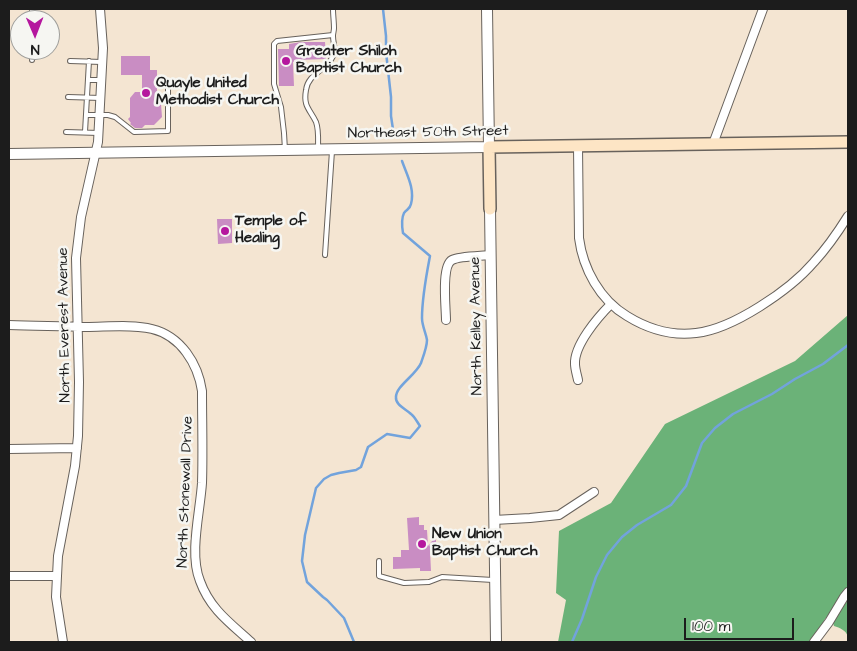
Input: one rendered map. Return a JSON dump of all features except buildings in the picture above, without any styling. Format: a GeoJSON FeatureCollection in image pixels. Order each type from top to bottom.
{"type":"FeatureCollection","features":[{"type":"Feature","properties":{"kind":"main road","name":"Northeast 50th Street"},"geometry":{"type":"LineString","coordinates":[[489,147],[848,142]]}},
{"type":"Feature","properties":{"kind":"main road","name":"North Kelley Avenue"},"geometry":{"type":"LineString","coordinates":[[489,147],[490,209]]}},
{"type":"Feature","properties":{"kind":"street","name":"North Everest Avenue"},"geometry":{"type":"LineString","coordinates":[[62,642],[56,597],[57,576],[59,549],[77,448],[79,402],[76,258],[81,217],[99,133],[103,62],[100,9]]}},
{"type":"Feature","properties":{"kind":"street","name":"North Kelley Avenue"},"geometry":{"type":"LineString","coordinates":[[487,9],[489,147]]}},
{"type":"Feature","properties":{"kind":"street"},"geometry":{"type":"LineString","coordinates":[[714,144],[763,9]]}},
{"type":"Feature","properties":{"kind":"street"},"geometry":{"type":"LineString","coordinates":[[578,146],[579,222],[581,250],[585,263],[597,286],[611,304],[636,322],[663,332],[685,334],[710,330],[749,313],[772,299],[814,263],[848,216]]}},
{"type":"Feature","properties":{"kind":"street","name":"Northeast 50th Street"},"geometry":{"type":"LineString","coordinates":[[9,154],[489,147]]}},
{"type":"Feature","properties":{"kind":"street","name":"North Kelley Avenue"},"geometry":{"type":"LineString","coordinates":[[490,209],[496,642]]}},
{"type":"Feature","properties":{"kind":"street"},"geometry":{"type":"LineString","coordinates":[[446,320],[446,277],[448,263],[457,258],[490,255]]}},
{"type":"Feature","properties":{"kind":"street"},"geometry":{"type":"LineString","coordinates":[[578,380],[575,365],[583,339],[611,304]]}},
{"type":"Feature","properties":{"kind":"street","name":"North Stonewall Drive"},"geometry":{"type":"LineString","coordinates":[[9,325],[152,329],[163,333],[183,348],[194,363],[202,391],[202,475],[195,554],[197,574],[211,602],[233,628],[250,642]]}},
{"type":"Feature","properties":{"kind":"street"},"geometry":{"type":"LineString","coordinates":[[9,449],[77,448]]}},
{"type":"Feature","properties":{"kind":"street"},"geometry":{"type":"LineString","coordinates":[[494,520],[559,515],[594,492]]}},
{"type":"Feature","properties":{"kind":"street"},"geometry":{"type":"LineString","coordinates":[[9,576],[57,576]]}},
{"type":"Feature","properties":{"kind":"street"},"geometry":{"type":"LineString","coordinates":[[814,642],[830,622],[848,592]]}},
{"type":"Feature","properties":{"kind":"lane"},"geometry":{"type":"LineString","coordinates":[[318,149],[317,125],[307,108],[305,92],[311,77],[332,59],[334,54],[333,9]]}},
{"type":"Feature","properties":{"kind":"lane"},"geometry":{"type":"LineString","coordinates":[[284,150],[281,107],[274,84],[274,44],[277,41],[333,35]]}},
{"type":"Feature","properties":{"kind":"lane"},"geometry":{"type":"LineString","coordinates":[[70,61],[103,62]]}},
{"type":"Feature","properties":{"kind":"lane"},"geometry":{"type":"LineString","coordinates":[[84,132],[89,61]]}},
{"type":"Feature","properties":{"kind":"lane"},"geometry":{"type":"LineString","coordinates":[[88,80],[102,80]]}},
{"type":"Feature","properties":{"kind":"lane"},"geometry":{"type":"LineString","coordinates":[[86,115],[115,117],[134,132],[168,131],[168,86]]}},
{"type":"Feature","properties":{"kind":"lane"},"geometry":{"type":"LineString","coordinates":[[68,97],[101,98]]}},
{"type":"Feature","properties":{"kind":"lane"},"geometry":{"type":"LineString","coordinates":[[66,132],[99,133]]}},
{"type":"Feature","properties":{"kind":"lane"},"geometry":{"type":"LineString","coordinates":[[325,254],[332,149]]}},
{"type":"Feature","properties":{"kind":"lane"},"geometry":{"type":"LineString","coordinates":[[379,561],[379,576],[401,583],[429,582],[442,577],[496,580]]}},
{"type":"Feature","properties":{"kind":"green space"},"geometry":{"type":"Polygon","coordinates":[[[848,315],[848,591],[825,619],[813,642],[558,642],[566,600],[556,593],[559,531],[611,503],[665,424],[795,361],[848,315]]]}},
{"type":"Feature","properties":{"kind":"green space"},"geometry":{"type":"Polygon","coordinates":[[[848,600],[848,637],[844,631],[834,626],[833,623],[837,614],[848,600]]]}},
{"type":"Feature","properties":{"kind":"waterway"},"geometry":{"type":"LineString","coordinates":[[383,9],[394,136]]}},
{"type":"Feature","properties":{"kind":"waterway"},"geometry":{"type":"LineString","coordinates":[[354,642],[344,618],[307,582],[302,561],[305,535],[316,488],[324,479],[331,475],[356,470],[361,467],[368,447],[387,434],[410,438],[420,426],[414,417],[399,405],[396,400],[399,389],[421,363],[426,349],[427,340],[422,321],[422,310],[430,256],[403,233],[402,218],[411,206],[412,193],[402,161]]}},
{"type":"Feature","properties":{"kind":"waterway"},"geometry":{"type":"LineString","coordinates":[[572,642],[596,577],[607,555],[622,537],[637,525],[671,505],[686,486],[702,443],[715,428],[733,414],[823,364],[848,345]]}},
{"type":"Feature","properties":{"kind":"place","name":"Greater Shiloh Baptist Church"},"geometry":{"type":"Point","coordinates":[286,61]}},
{"type":"Feature","properties":{"kind":"place","name":"Quayle United Methodist Church"},"geometry":{"type":"Point","coordinates":[146,93]}},
{"type":"Feature","properties":{"kind":"place","name":"Temple of Healing"},"geometry":{"type":"Point","coordinates":[225,231]}},
{"type":"Feature","properties":{"kind":"place","name":"New Union Baptist Church"},"geometry":{"type":"Point","coordinates":[422,544]}}]}
